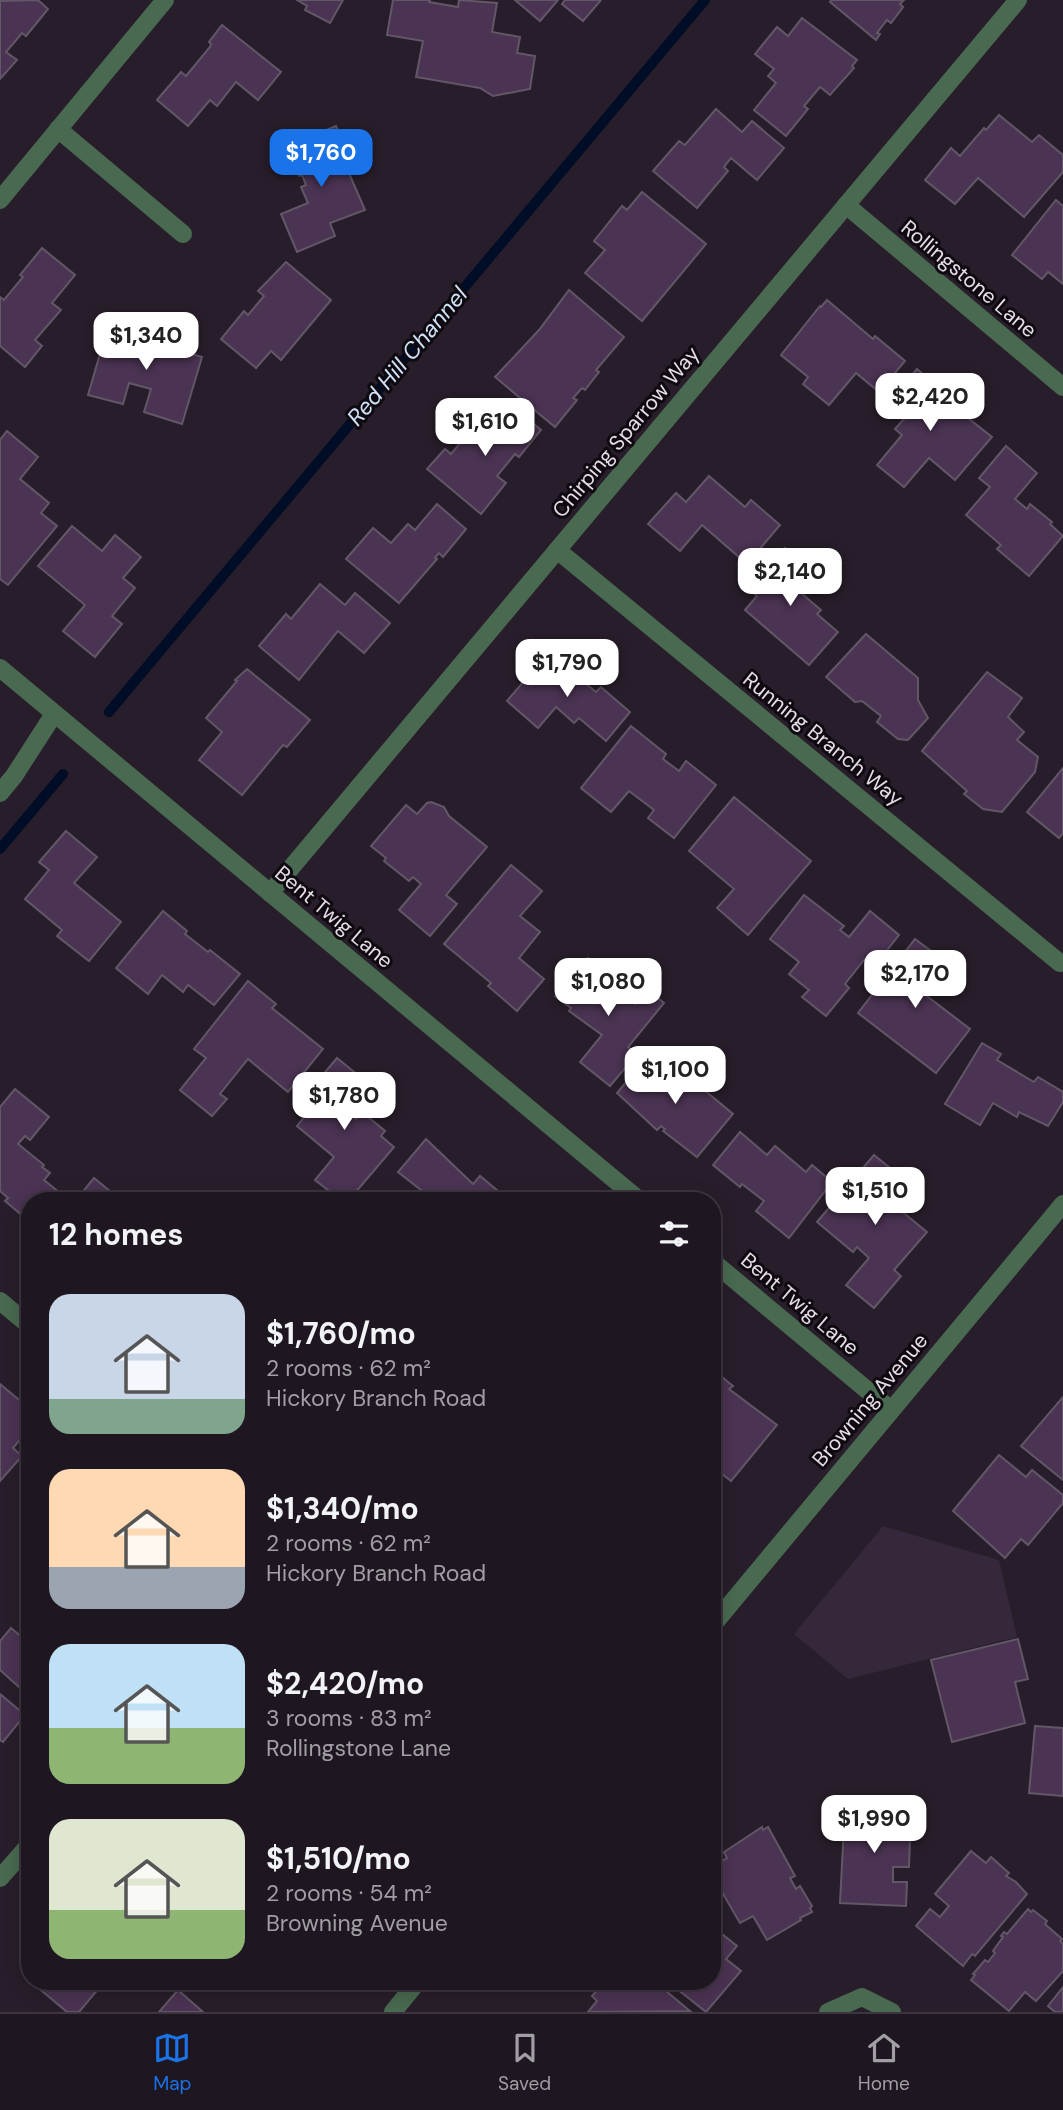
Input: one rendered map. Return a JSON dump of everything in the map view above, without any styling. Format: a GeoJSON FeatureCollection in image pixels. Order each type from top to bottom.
{"type":"FeatureCollection","features":[{"type":"Feature","properties":{"kind":"street"},"geometry":{"type":"LineString","coordinates":[[0,200],[165,0]]}},
{"type":"Feature","properties":{"kind":"street","name":"Chirping Sparrow Way"},"geometry":{"type":"LineString","coordinates":[[270,893],[1018,0]]}},
{"type":"Feature","properties":{"kind":"street"},"geometry":{"type":"LineString","coordinates":[[58,129],[183,234]]}},
{"type":"Feature","properties":{"kind":"street","name":"Rollingstone Lane"},"geometry":{"type":"LineString","coordinates":[[846,205],[1063,387]]}},
{"type":"Feature","properties":{"kind":"street","name":"Running Branch Way"},"geometry":{"type":"LineString","coordinates":[[557,550],[1060,964]]}},
{"type":"Feature","properties":{"kind":"street","name":"Bent Twig Lane"},"geometry":{"type":"LineString","coordinates":[[0,668],[629,1192]]}},
{"type":"Feature","properties":{"kind":"street"},"geometry":{"type":"LineString","coordinates":[[0,793],[54,713]]}},
{"type":"Feature","properties":{"kind":"street","name":"Browning Avenue"},"geometry":{"type":"LineString","coordinates":[[721,1615],[1063,1204]]}},
{"type":"Feature","properties":{"kind":"street","name":"Bent Twig Lane"},"geometry":{"type":"LineString","coordinates":[[721,1268],[891,1410]]}},
{"type":"Feature","properties":{"kind":"street"},"geometry":{"type":"LineString","coordinates":[[0,1301],[21,1318]]}},
{"type":"Feature","properties":{"kind":"street"},"geometry":{"type":"LineString","coordinates":[[0,1878],[21,1854]]}},
{"type":"Feature","properties":{"kind":"street"},"geometry":{"type":"LineString","coordinates":[[393,2012],[411,1990]]}},
{"type":"Feature","properties":{"kind":"street"},"geometry":{"type":"LineString","coordinates":[[828,2012],[862,1997],[892,2012]]}},
{"type":"Feature","properties":{"kind":"shaded area"},"geometry":{"type":"Polygon","coordinates":[[[883,1526],[999,1560],[1017,1637],[848,1679],[794,1634],[883,1526]]]}},
{"type":"Feature","properties":{"kind":"building"},"geometry":{"type":"Polygon","coordinates":[[[38,0],[48,9],[26,36],[22,33],[6,52],[17,60],[0,79],[0,1],[38,0]]]}},
{"type":"Feature","properties":{"kind":"building"},"geometry":{"type":"Polygon","coordinates":[[[297,0],[343,0],[330,23],[305,10],[307,6],[297,0]]]}},
{"type":"Feature","properties":{"kind":"building"},"geometry":{"type":"Polygon","coordinates":[[[393,0],[430,0],[429,2],[458,7],[459,0],[497,3],[492,32],[520,37],[517,53],[535,56],[530,89],[493,96],[480,88],[416,77],[423,41],[387,35],[393,0]]]}},
{"type":"Feature","properties":{"kind":"building"},"geometry":{"type":"Polygon","coordinates":[[[515,0],[558,0],[540,21],[515,0]]]}},
{"type":"Feature","properties":{"kind":"building"},"geometry":{"type":"Polygon","coordinates":[[[565,0],[601,0],[583,21],[562,4],[565,0]]]}},
{"type":"Feature","properties":{"kind":"building"},"geometry":{"type":"Polygon","coordinates":[[[904,0],[900,4],[903,7],[891,23],[887,20],[877,33],[880,34],[876,40],[830,2],[904,0]]]}},
{"type":"Feature","properties":{"kind":"building"},"geometry":{"type":"Polygon","coordinates":[[[802,18],[857,60],[852,66],[854,68],[830,95],[820,87],[804,106],[808,109],[786,136],[754,110],[776,83],[768,76],[774,69],[755,54],[777,27],[788,36],[802,18]]]}},
{"type":"Feature","properties":{"kind":"building"},"geometry":{"type":"Polygon","coordinates":[[[222,25],[281,72],[258,100],[236,82],[217,106],[210,100],[188,126],[157,100],[181,72],[186,76],[210,47],[209,42],[222,25]]]}},
{"type":"Feature","properties":{"kind":"building"},"geometry":{"type":"Polygon","coordinates":[[[716,109],[742,132],[752,121],[784,148],[757,180],[731,158],[724,167],[728,171],[697,208],[653,171],[679,141],[685,145],[716,109]]]}},
{"type":"Feature","properties":{"kind":"building"},"geometry":{"type":"Polygon","coordinates":[[[999,115],[1032,142],[1039,135],[1063,155],[1063,172],[1024,217],[978,178],[955,204],[925,180],[951,148],[960,156],[999,115]]]}},
{"type":"Feature","properties":{"kind":"building"},"geometry":{"type":"Polygon","coordinates":[[[336,126],[351,161],[345,164],[365,210],[330,223],[335,236],[297,252],[281,214],[308,203],[301,187],[306,185],[302,175],[299,176],[286,146],[336,126]]]}},
{"type":"Feature","properties":{"kind":"building"},"geometry":{"type":"Polygon","coordinates":[[[642,192],[706,244],[642,321],[585,273],[605,250],[594,241],[622,206],[627,210],[642,192]]]}},
{"type":"Feature","properties":{"kind":"building"},"geometry":{"type":"Polygon","coordinates":[[[1056,200],[1063,206],[1063,284],[1048,272],[1042,279],[1012,255],[1056,200]]]}},
{"type":"Feature","properties":{"kind":"building"},"geometry":{"type":"Polygon","coordinates":[[[42,248],[75,275],[52,303],[61,310],[35,340],[42,346],[25,367],[0,346],[0,297],[4,300],[42,248]]]}},
{"type":"Feature","properties":{"kind":"building"},"geometry":{"type":"Polygon","coordinates":[[[286,262],[331,300],[281,360],[271,351],[256,368],[221,339],[244,311],[248,315],[264,296],[258,291],[286,262]]]}},
{"type":"Feature","properties":{"kind":"building"},"geometry":{"type":"Polygon","coordinates":[[[569,290],[624,337],[596,370],[599,372],[585,390],[582,388],[573,398],[577,400],[555,427],[495,377],[539,330],[569,290]]]}},
{"type":"Feature","properties":{"kind":"building"},"geometry":{"type":"Polygon","coordinates":[[[827,300],[873,339],[875,336],[905,361],[879,392],[856,373],[829,405],[803,384],[808,377],[781,355],[827,300]]]}},
{"type":"Feature","properties":{"kind":"building"},"geometry":{"type":"Polygon","coordinates":[[[109,323],[180,343],[178,350],[202,357],[182,424],[144,412],[151,389],[129,383],[123,404],[88,395],[109,323]]]}},
{"type":"Feature","properties":{"kind":"building"},"geometry":{"type":"Polygon","coordinates":[[[917,369],[943,391],[940,396],[992,437],[955,480],[929,458],[904,487],[877,465],[902,435],[895,429],[904,419],[887,404],[917,369]]]}},
{"type":"Feature","properties":{"kind":"building"},"geometry":{"type":"Polygon","coordinates":[[[509,403],[541,430],[519,457],[515,454],[497,476],[506,483],[481,514],[427,469],[445,449],[451,454],[476,424],[486,431],[509,403]]]}},
{"type":"Feature","properties":{"kind":"building"},"geometry":{"type":"Polygon","coordinates":[[[7,431],[38,457],[20,479],[49,503],[41,513],[57,526],[8,585],[0,579],[0,440],[7,431]]]}},
{"type":"Feature","properties":{"kind":"building"},"geometry":{"type":"Polygon","coordinates":[[[1006,446],[1037,473],[1015,499],[1027,509],[1030,504],[1052,522],[1050,524],[1063,536],[1029,576],[997,549],[1001,545],[966,515],[990,487],[979,478],[1006,446]]]}},
{"type":"Feature","properties":{"kind":"building"},"geometry":{"type":"Polygon","coordinates":[[[709,476],[745,507],[751,500],[780,525],[747,564],[702,525],[680,551],[648,524],[676,493],[686,502],[709,476]]]}},
{"type":"Feature","properties":{"kind":"building"},"geometry":{"type":"Polygon","coordinates":[[[437,504],[466,529],[443,557],[439,553],[435,558],[437,559],[399,603],[346,559],[373,528],[391,543],[408,524],[415,530],[437,504]]]}},
{"type":"Feature","properties":{"kind":"building"},"geometry":{"type":"Polygon","coordinates":[[[72,526],[102,551],[115,535],[141,557],[123,578],[135,588],[112,616],[122,624],[95,657],[63,631],[85,605],[38,566],[72,526]]]}},
{"type":"Feature","properties":{"kind":"building"},"geometry":{"type":"Polygon","coordinates":[[[785,548],[816,575],[801,593],[821,610],[817,614],[838,632],[809,665],[745,610],[757,596],[749,589],[785,548]]]}},
{"type":"Feature","properties":{"kind":"building"},"geometry":{"type":"Polygon","coordinates":[[[320,584],[345,605],[355,593],[390,623],[364,653],[338,631],[299,680],[259,646],[286,614],[291,619],[320,584]]]}},
{"type":"Feature","properties":{"kind":"building"},"geometry":{"type":"Polygon","coordinates":[[[866,634],[918,678],[918,700],[928,718],[908,740],[898,739],[877,722],[881,716],[862,701],[855,702],[826,677],[866,634]]]}},
{"type":"Feature","properties":{"kind":"building"},"geometry":{"type":"Polygon","coordinates":[[[548,653],[596,692],[601,687],[630,712],[606,741],[579,718],[574,723],[556,707],[538,728],[507,701],[548,653]]]}},
{"type":"Feature","properties":{"kind":"building"},"geometry":{"type":"Polygon","coordinates":[[[247,669],[310,720],[287,747],[283,745],[242,795],[199,760],[222,732],[206,718],[237,681],[235,680],[247,669]]]}},
{"type":"Feature","properties":{"kind":"building"},"geometry":{"type":"Polygon","coordinates":[[[987,672],[1022,698],[1008,717],[1024,732],[1017,740],[1038,757],[1035,772],[1002,812],[983,809],[964,794],[967,791],[922,751],[987,672]]]}},
{"type":"Feature","properties":{"kind":"building"},"geometry":{"type":"Polygon","coordinates":[[[631,726],[666,754],[663,759],[679,771],[686,761],[716,785],[674,838],[648,818],[654,810],[629,791],[611,812],[581,788],[631,726]]]}},
{"type":"Feature","properties":{"kind":"building"},"geometry":{"type":"Polygon","coordinates":[[[1063,768],[1063,833],[1059,838],[1027,812],[1063,768]]]}},
{"type":"Feature","properties":{"kind":"building"},"geometry":{"type":"Polygon","coordinates":[[[734,797],[811,861],[748,935],[717,908],[734,889],[689,851],[734,797]]]}},
{"type":"Feature","properties":{"kind":"building"},"geometry":{"type":"Polygon","coordinates":[[[431,802],[444,807],[449,816],[487,847],[446,895],[457,904],[430,936],[399,910],[421,884],[413,877],[409,881],[384,861],[386,858],[371,846],[406,805],[417,814],[431,802]]]}},
{"type":"Feature","properties":{"kind":"building"},"geometry":{"type":"Polygon","coordinates":[[[66,831],[97,857],[74,883],[121,922],[89,961],[57,936],[62,930],[25,899],[49,870],[39,862],[66,831]]]}},
{"type":"Feature","properties":{"kind":"building"},"geometry":{"type":"Polygon","coordinates":[[[511,865],[542,891],[520,916],[540,932],[519,958],[544,979],[517,1011],[488,986],[491,983],[444,944],[511,865]]]}},
{"type":"Feature","properties":{"kind":"building"},"geometry":{"type":"Polygon","coordinates":[[[804,895],[844,926],[840,930],[849,937],[870,911],[899,935],[874,967],[864,960],[845,984],[849,988],[826,1016],[802,997],[809,990],[789,974],[799,962],[770,939],[804,895]]]}},
{"type":"Feature","properties":{"kind":"building"},"geometry":{"type":"Polygon","coordinates":[[[163,911],[187,931],[185,934],[240,974],[214,1005],[188,985],[183,992],[162,975],[148,994],[116,968],[163,911]]]}},
{"type":"Feature","properties":{"kind":"building"},"geometry":{"type":"Polygon","coordinates":[[[915,939],[943,960],[919,990],[970,1029],[936,1073],[858,1013],[915,939]]]}},
{"type":"Feature","properties":{"kind":"building"},"geometry":{"type":"Polygon","coordinates":[[[588,958],[620,984],[617,988],[635,1004],[647,989],[664,1003],[628,1047],[637,1054],[610,1086],[580,1062],[602,1035],[569,1011],[571,1008],[555,996],[588,958]]]}},
{"type":"Feature","properties":{"kind":"building"},"geometry":{"type":"Polygon","coordinates":[[[248,981],[276,1004],[272,1008],[323,1049],[288,1092],[248,1059],[220,1094],[227,1099],[212,1116],[180,1090],[206,1058],[194,1049],[248,981]]]}},
{"type":"Feature","properties":{"kind":"building"},"geometry":{"type":"Polygon","coordinates":[[[982,1043],[1001,1054],[997,1060],[1034,1082],[1038,1077],[1063,1092],[1063,1102],[1048,1126],[1019,1112],[1017,1117],[993,1103],[980,1125],[945,1104],[982,1043]]]}},
{"type":"Feature","properties":{"kind":"building"},"geometry":{"type":"Polygon","coordinates":[[[337,1058],[369,1084],[347,1111],[356,1119],[362,1112],[385,1131],[381,1136],[394,1147],[356,1192],[331,1192],[315,1180],[334,1157],[297,1126],[320,1097],[311,1089],[337,1058]]]}},
{"type":"Feature","properties":{"kind":"building"},"geometry":{"type":"Polygon","coordinates":[[[646,1059],[664,1074],[673,1064],[733,1114],[697,1157],[663,1131],[665,1129],[661,1126],[657,1130],[617,1093],[646,1059]]]}},
{"type":"Feature","properties":{"kind":"building"},"geometry":{"type":"Polygon","coordinates":[[[15,1089],[49,1117],[30,1140],[25,1136],[18,1144],[44,1165],[42,1167],[50,1173],[44,1180],[59,1192],[21,1192],[21,1214],[5,1201],[8,1198],[0,1191],[0,1107],[15,1089]]]}},
{"type":"Feature","properties":{"kind":"building"},"geometry":{"type":"Polygon","coordinates":[[[740,1132],[767,1155],[775,1146],[806,1172],[812,1165],[832,1182],[789,1238],[756,1211],[764,1201],[742,1184],[740,1187],[713,1165],[740,1132]]]}},
{"type":"Feature","properties":{"kind":"building"},"geometry":{"type":"Polygon","coordinates":[[[426,1139],[473,1184],[480,1176],[499,1192],[423,1192],[398,1172],[426,1139]]]}},
{"type":"Feature","properties":{"kind":"building"},"geometry":{"type":"Polygon","coordinates":[[[874,1155],[916,1189],[899,1209],[927,1232],[894,1270],[901,1276],[874,1308],[846,1285],[869,1258],[857,1247],[853,1252],[817,1222],[874,1155]]]}},
{"type":"Feature","properties":{"kind":"building"},"geometry":{"type":"Polygon","coordinates":[[[94,1178],[111,1192],[83,1192],[94,1178]]]}},
{"type":"Feature","properties":{"kind":"building"},"geometry":{"type":"Polygon","coordinates":[[[721,1376],[733,1386],[729,1389],[777,1425],[731,1481],[721,1473],[721,1376]]]}},
{"type":"Feature","properties":{"kind":"building"},"geometry":{"type":"Polygon","coordinates":[[[0,1384],[21,1402],[21,1439],[13,1448],[21,1457],[0,1481],[0,1384]]]}},
{"type":"Feature","properties":{"kind":"building"},"geometry":{"type":"Polygon","coordinates":[[[1063,1397],[1063,1480],[1021,1446],[1063,1397]]]}},
{"type":"Feature","properties":{"kind":"building"},"geometry":{"type":"Polygon","coordinates":[[[999,1455],[1026,1477],[1032,1470],[1063,1495],[1063,1503],[1028,1545],[1021,1539],[1005,1558],[953,1511],[999,1455]]]}},
{"type":"Feature","properties":{"kind":"building"},"geometry":{"type":"Polygon","coordinates":[[[11,1628],[21,1636],[21,1689],[0,1670],[0,1641],[11,1628]]]}},
{"type":"Feature","properties":{"kind":"building"},"geometry":{"type":"Polygon","coordinates":[[[1018,1639],[1028,1679],[1015,1682],[1025,1723],[952,1742],[931,1660],[1018,1639]]]}},
{"type":"Feature","properties":{"kind":"building"},"geometry":{"type":"Polygon","coordinates":[[[0,1694],[21,1712],[21,1720],[3,1742],[0,1740],[0,1694]]]}},
{"type":"Feature","properties":{"kind":"building"},"geometry":{"type":"Polygon","coordinates":[[[1035,1726],[1063,1728],[1063,1796],[1029,1793],[1035,1726]]]}},
{"type":"Feature","properties":{"kind":"building"},"geometry":{"type":"Polygon","coordinates":[[[845,1805],[892,1807],[892,1811],[911,1812],[909,1867],[893,1867],[893,1882],[907,1882],[906,1906],[840,1903],[844,1826],[840,1825],[840,1820],[844,1820],[845,1805]]]}},
{"type":"Feature","properties":{"kind":"building"},"geometry":{"type":"Polygon","coordinates":[[[762,1827],[763,1830],[768,1827],[795,1876],[790,1878],[796,1889],[800,1886],[812,1906],[812,1912],[767,1940],[753,1916],[740,1923],[721,1890],[721,1862],[727,1858],[724,1852],[762,1827]]]}},
{"type":"Feature","properties":{"kind":"building"},"geometry":{"type":"Polygon","coordinates":[[[971,1851],[986,1863],[991,1857],[1009,1873],[1006,1876],[1027,1894],[975,1956],[972,1954],[963,1966],[916,1926],[930,1909],[940,1917],[949,1906],[935,1894],[971,1851]]]}},
{"type":"Feature","properties":{"kind":"building"},"geometry":{"type":"Polygon","coordinates":[[[1028,1909],[1047,1921],[1045,1924],[1062,1939],[1063,1971],[1036,2001],[1025,1992],[1009,2011],[971,1980],[985,1960],[988,1962],[995,1953],[993,1951],[1004,1932],[1007,1934],[1028,1909]]]}},
{"type":"Feature","properties":{"kind":"building"},"geometry":{"type":"Polygon","coordinates":[[[721,1933],[737,1946],[726,1959],[741,1971],[706,2012],[678,1990],[721,1990],[721,1933]]]}},
{"type":"Feature","properties":{"kind":"building"},"geometry":{"type":"Polygon","coordinates":[[[1063,1987],[1063,2012],[1055,2012],[1048,2006],[1063,1987]]]}},
{"type":"Feature","properties":{"kind":"building"},"geometry":{"type":"Polygon","coordinates":[[[41,1990],[97,1990],[79,2012],[67,2012],[41,1990]]]}},
{"type":"Feature","properties":{"kind":"building"},"geometry":{"type":"Polygon","coordinates":[[[178,1990],[203,2012],[159,2012],[178,1990]]]}},
{"type":"Feature","properties":{"kind":"building"},"geometry":{"type":"Polygon","coordinates":[[[597,1990],[665,1990],[690,2011],[588,2012],[597,2001],[592,1996],[597,1990]]]}},
{"type":"Feature","properties":{"kind":"waterway","name":"Red Hill Channel"},"geometry":{"type":"LineString","coordinates":[[109,712],[705,0]]}},
{"type":"Feature","properties":{"kind":"waterway","name":"Red Hill Channel"},"geometry":{"type":"LineString","coordinates":[[0,849],[63,774]]}}]}
